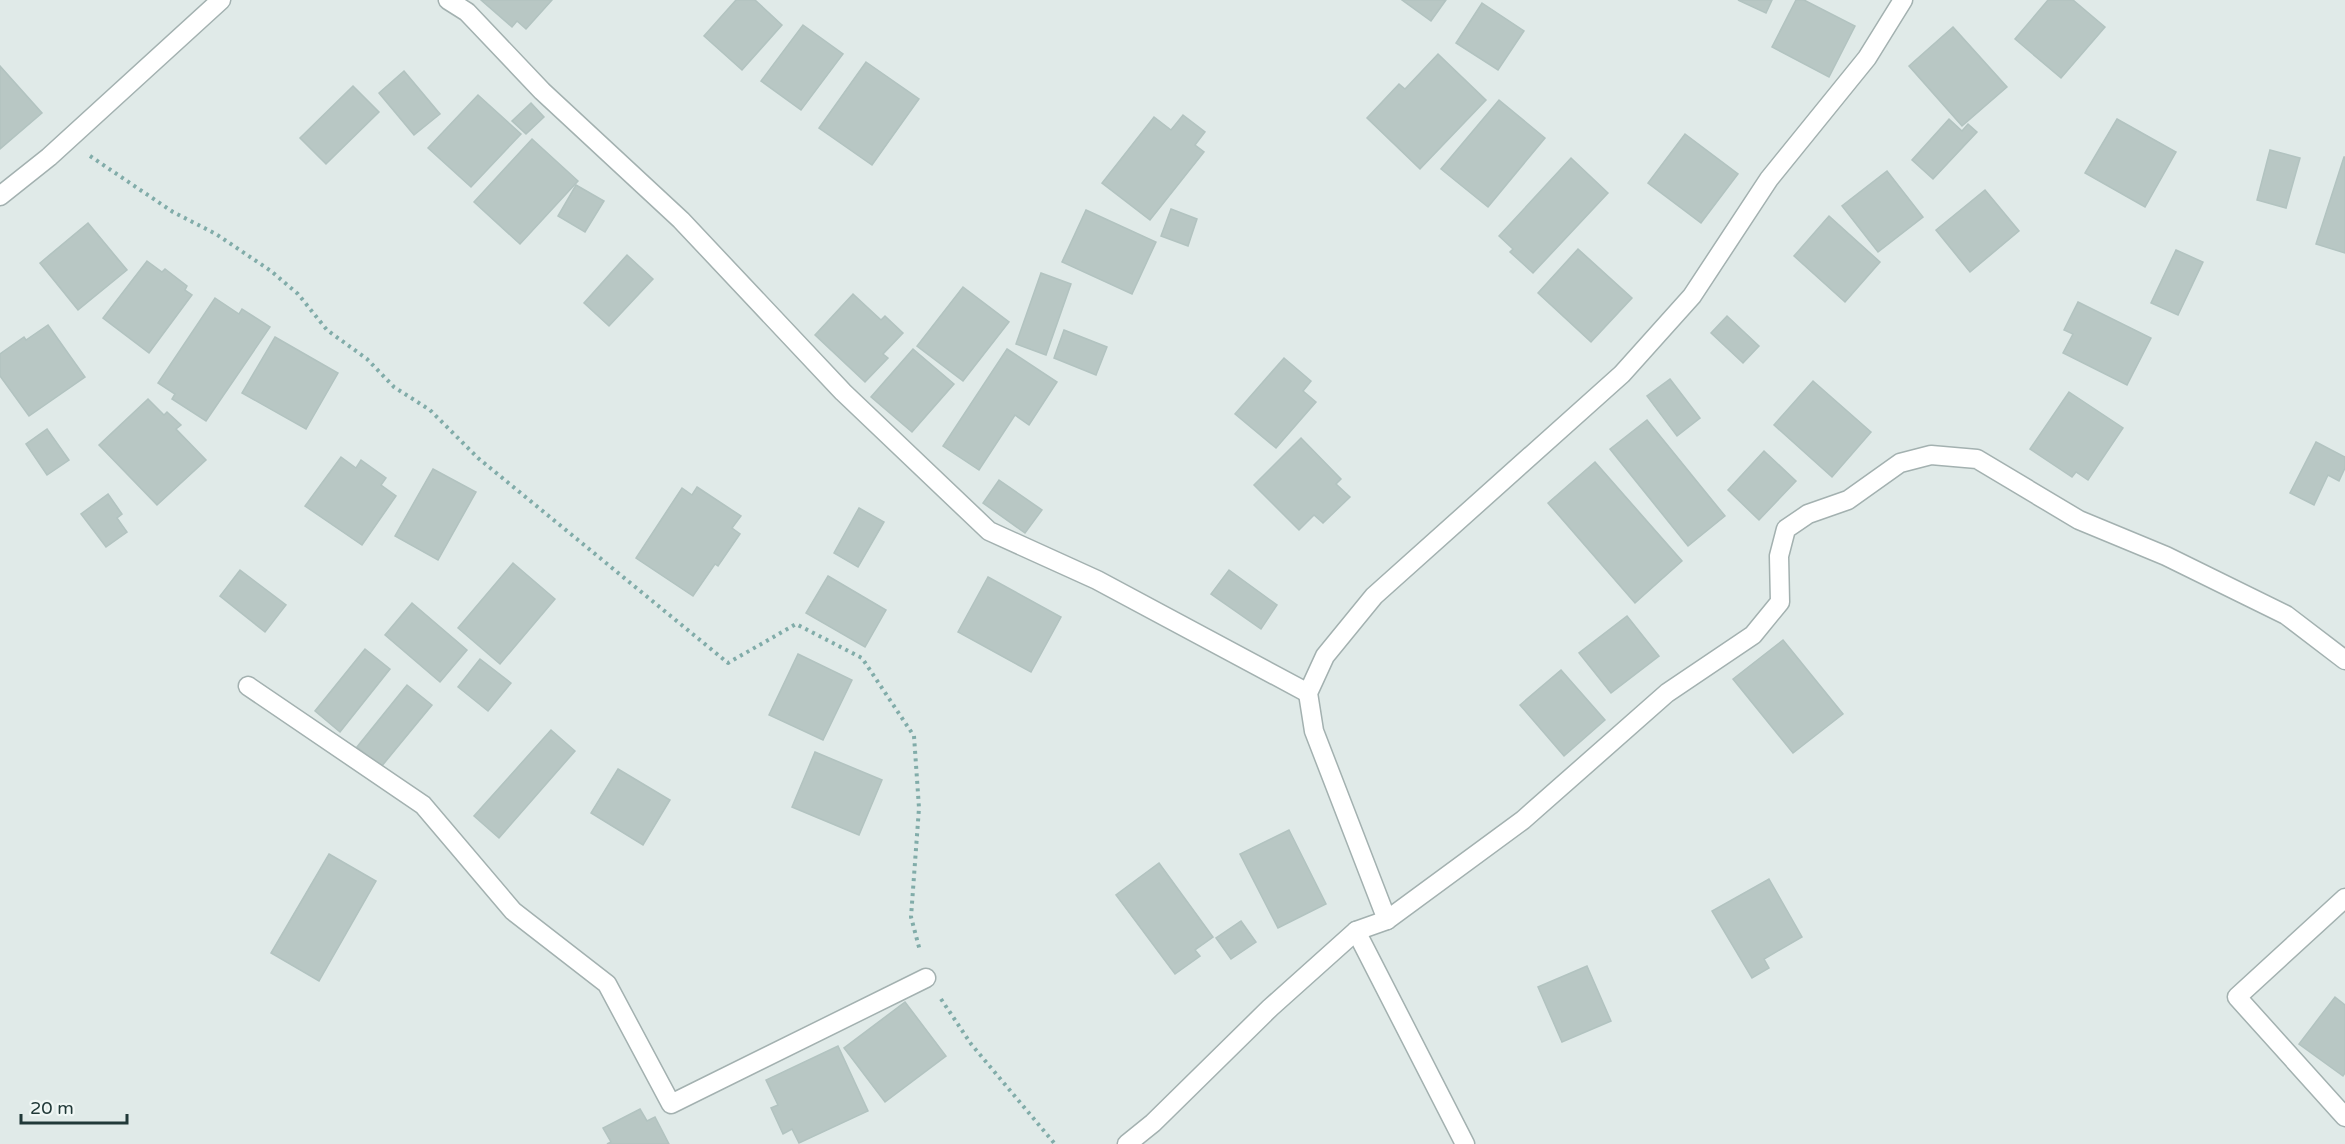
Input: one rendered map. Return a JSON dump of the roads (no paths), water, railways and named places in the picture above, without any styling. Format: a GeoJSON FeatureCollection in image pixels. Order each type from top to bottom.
{"type":"FeatureCollection","features":[{"type":"Feature","properties":{"kind":"street"},"geometry":{"type":"LineString","coordinates":[[0,196],[67,141],[221,0]]}},
{"type":"Feature","properties":{"kind":"street"},"geometry":{"type":"LineString","coordinates":[[448,0],[467,12],[542,91],[681,219],[843,392],[988,531],[1097,580],[1308,693]]}},
{"type":"Feature","properties":{"kind":"street"},"geometry":{"type":"LineString","coordinates":[[1387,920],[1314,731],[1308,693],[1325,656],[1374,597],[1622,374],[1692,296],[1769,179],[1868,58],[1903,0]]}},
{"type":"Feature","properties":{"kind":"street"},"geometry":{"type":"LineString","coordinates":[[1127,1144],[1154,1123],[1270,1008],[1356,931],[1387,920],[1523,820],[1667,693],[1753,635],[1779,602],[1779,556],[1786,529],[1808,514],[1848,500],[1900,463],[1931,455],[1977,459],[2079,520],[2166,556],[2286,615],[2345,660]]}},
{"type":"Feature","properties":{"kind":"street"},"geometry":{"type":"LineString","coordinates":[[249,686],[423,805],[513,911],[607,984],[671,1104],[926,978]]}},
{"type":"Feature","properties":{"kind":"street"},"geometry":{"type":"LineString","coordinates":[[2345,898],[2237,997],[2345,1118]]}},
{"type":"Feature","properties":{"kind":"street"},"geometry":{"type":"LineString","coordinates":[[1356,931],[1465,1144]]}}]}
